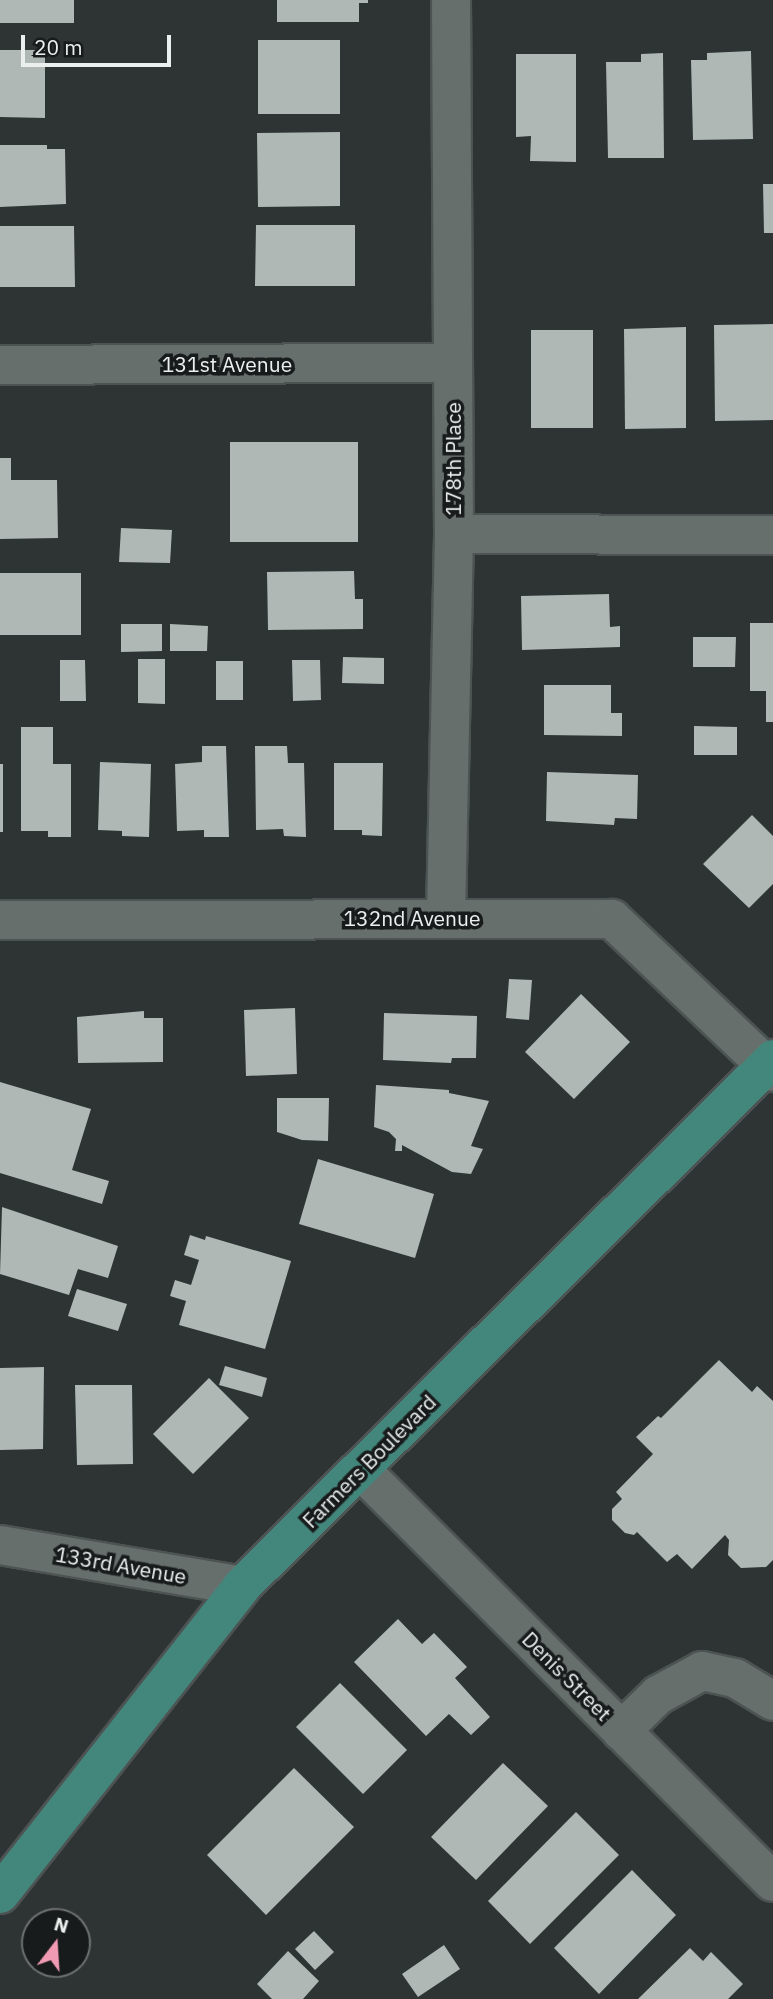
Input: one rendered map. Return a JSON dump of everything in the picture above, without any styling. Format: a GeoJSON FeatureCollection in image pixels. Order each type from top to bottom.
{"type":"FeatureCollection","features":[{"type":"Feature","properties":{"kind":"main road","name":"Farmers Boulevard"},"geometry":{"type":"LineString","coordinates":[[0,1894],[242,1586],[771,1065]]}},
{"type":"Feature","properties":{"kind":"street","name":"178th Place"},"geometry":{"type":"LineString","coordinates":[[446,917],[454,534],[451,0]]}},
{"type":"Feature","properties":{"kind":"street","name":"131st Avenue"},"geometry":{"type":"LineString","coordinates":[[0,365],[453,363]]}},
{"type":"Feature","properties":{"kind":"street"},"geometry":{"type":"LineString","coordinates":[[454,534],[773,535]]}},
{"type":"Feature","properties":{"kind":"street","name":"132nd Avenue"},"geometry":{"type":"LineString","coordinates":[[0,920],[446,917],[612,919],[771,1065]]}},
{"type":"Feature","properties":{"kind":"street","name":"Denis Street"},"geometry":{"type":"LineString","coordinates":[[360,1469],[773,1882]]}},
{"type":"Feature","properties":{"kind":"street","name":"133rd Avenue"},"geometry":{"type":"LineString","coordinates":[[0,1545],[242,1586]]}},
{"type":"Feature","properties":{"kind":"street"},"geometry":{"type":"LineString","coordinates":[[621,1731],[662,1692],[702,1671],[735,1678],[773,1701]]}},
{"type":"Feature","properties":{"kind":"building"},"geometry":{"type":"Polygon","coordinates":[[[0,0],[74,0],[74,23],[0,23],[0,0]]]}},
{"type":"Feature","properties":{"kind":"building"},"geometry":{"type":"Polygon","coordinates":[[[277,0],[368,0],[368,3],[359,3],[359,22],[277,22],[277,0]]]}},
{"type":"Feature","properties":{"kind":"building"},"geometry":{"type":"Polygon","coordinates":[[[258,40],[340,40],[340,114],[258,114],[258,40]]]}},
{"type":"Feature","properties":{"kind":"building"},"geometry":{"type":"Polygon","coordinates":[[[0,50],[45,50],[45,118],[0,117],[0,50]]]}},
{"type":"Feature","properties":{"kind":"building"},"geometry":{"type":"Polygon","coordinates":[[[751,51],[753,139],[693,140],[691,60],[707,60],[707,53],[751,51]]]}},
{"type":"Feature","properties":{"kind":"building"},"geometry":{"type":"Polygon","coordinates":[[[663,53],[664,158],[608,158],[606,62],[641,62],[641,54],[663,53]]]}},
{"type":"Feature","properties":{"kind":"building"},"geometry":{"type":"Polygon","coordinates":[[[516,54],[576,54],[576,162],[530,161],[531,136],[516,137],[516,54]]]}},
{"type":"Feature","properties":{"kind":"building"},"geometry":{"type":"Polygon","coordinates":[[[340,132],[340,206],[258,207],[257,133],[340,132]]]}},
{"type":"Feature","properties":{"kind":"building"},"geometry":{"type":"Polygon","coordinates":[[[0,145],[47,145],[47,149],[65,149],[66,204],[0,207],[0,145]]]}},
{"type":"Feature","properties":{"kind":"building"},"geometry":{"type":"Polygon","coordinates":[[[763,184],[773,184],[773,233],[764,233],[763,184]]]}},
{"type":"Feature","properties":{"kind":"building"},"geometry":{"type":"Polygon","coordinates":[[[256,225],[355,225],[355,286],[255,286],[256,225]]]}},
{"type":"Feature","properties":{"kind":"building"},"geometry":{"type":"Polygon","coordinates":[[[0,226],[74,226],[75,287],[0,287],[0,226]]]}},
{"type":"Feature","properties":{"kind":"building"},"geometry":{"type":"Polygon","coordinates":[[[773,324],[773,420],[715,421],[714,325],[773,324]]]}},
{"type":"Feature","properties":{"kind":"building"},"geometry":{"type":"Polygon","coordinates":[[[686,327],[686,428],[625,429],[624,329],[686,327]]]}},
{"type":"Feature","properties":{"kind":"building"},"geometry":{"type":"Polygon","coordinates":[[[531,330],[593,330],[593,428],[531,428],[531,330]]]}},
{"type":"Feature","properties":{"kind":"building"},"geometry":{"type":"Polygon","coordinates":[[[230,442],[358,442],[358,542],[230,542],[230,442]]]}},
{"type":"Feature","properties":{"kind":"building"},"geometry":{"type":"Polygon","coordinates":[[[0,458],[11,458],[11,480],[57,480],[58,538],[0,539],[0,458]]]}},
{"type":"Feature","properties":{"kind":"building"},"geometry":{"type":"Polygon","coordinates":[[[121,528],[172,530],[170,563],[119,562],[121,528]]]}},
{"type":"Feature","properties":{"kind":"building"},"geometry":{"type":"Polygon","coordinates":[[[354,571],[355,599],[363,599],[363,629],[268,630],[267,572],[354,571]]]}},
{"type":"Feature","properties":{"kind":"building"},"geometry":{"type":"Polygon","coordinates":[[[0,573],[81,573],[81,635],[0,635],[0,573]]]}},
{"type":"Feature","properties":{"kind":"building"},"geometry":{"type":"Polygon","coordinates":[[[609,594],[610,627],[620,626],[620,647],[522,650],[521,596],[609,594]]]}},
{"type":"Feature","properties":{"kind":"building"},"geometry":{"type":"Polygon","coordinates":[[[750,623],[773,623],[773,722],[766,722],[766,691],[750,691],[750,623]]]}},
{"type":"Feature","properties":{"kind":"building"},"geometry":{"type":"Polygon","coordinates":[[[121,624],[162,624],[162,651],[121,652],[121,624]]]}},
{"type":"Feature","properties":{"kind":"building"},"geometry":{"type":"Polygon","coordinates":[[[170,624],[208,626],[207,651],[170,651],[170,624]]]}},
{"type":"Feature","properties":{"kind":"building"},"geometry":{"type":"Polygon","coordinates":[[[693,637],[736,637],[735,667],[693,667],[693,637]]]}},
{"type":"Feature","properties":{"kind":"building"},"geometry":{"type":"Polygon","coordinates":[[[343,657],[384,658],[384,684],[342,683],[343,657]]]}},
{"type":"Feature","properties":{"kind":"building"},"geometry":{"type":"Polygon","coordinates":[[[138,659],[165,659],[165,704],[138,703],[138,659]]]}},
{"type":"Feature","properties":{"kind":"building"},"geometry":{"type":"Polygon","coordinates":[[[60,660],[85,660],[86,701],[60,701],[60,660]]]}},
{"type":"Feature","properties":{"kind":"building"},"geometry":{"type":"Polygon","coordinates":[[[292,660],[320,660],[321,700],[293,701],[292,660]]]}},
{"type":"Feature","properties":{"kind":"building"},"geometry":{"type":"Polygon","coordinates":[[[216,661],[243,661],[243,700],[216,700],[216,661]]]}},
{"type":"Feature","properties":{"kind":"building"},"geometry":{"type":"Polygon","coordinates":[[[544,685],[611,685],[611,713],[622,713],[622,736],[544,735],[544,685]]]}},
{"type":"Feature","properties":{"kind":"building"},"geometry":{"type":"Polygon","coordinates":[[[694,726],[737,727],[737,755],[694,755],[694,726]]]}},
{"type":"Feature","properties":{"kind":"building"},"geometry":{"type":"Polygon","coordinates":[[[21,727],[53,727],[53,764],[71,764],[71,837],[48,837],[48,831],[21,831],[21,727]]]}},
{"type":"Feature","properties":{"kind":"building"},"geometry":{"type":"Polygon","coordinates":[[[202,746],[226,746],[229,837],[204,837],[204,830],[177,831],[175,764],[202,762],[202,746]]]}},
{"type":"Feature","properties":{"kind":"building"},"geometry":{"type":"Polygon","coordinates":[[[255,746],[287,746],[288,763],[304,763],[306,837],[284,836],[283,829],[256,830],[255,746]]]}},
{"type":"Feature","properties":{"kind":"building"},"geometry":{"type":"Polygon","coordinates":[[[100,762],[151,764],[149,837],[122,836],[122,831],[98,830],[100,762]]]}},
{"type":"Feature","properties":{"kind":"building"},"geometry":{"type":"Polygon","coordinates":[[[334,763],[383,763],[382,836],[362,835],[362,830],[334,830],[334,763]]]}},
{"type":"Feature","properties":{"kind":"building"},"geometry":{"type":"Polygon","coordinates":[[[0,764],[3,764],[3,832],[0,832],[0,764]]]}},
{"type":"Feature","properties":{"kind":"building"},"geometry":{"type":"Polygon","coordinates":[[[547,772],[638,775],[637,819],[615,818],[614,825],[546,821],[547,772]]]}},
{"type":"Feature","properties":{"kind":"building"},"geometry":{"type":"Polygon","coordinates":[[[752,815],[773,836],[773,884],[749,908],[703,864],[752,815]]]}},
{"type":"Feature","properties":{"kind":"building"},"geometry":{"type":"Polygon","coordinates":[[[509,979],[532,980],[529,1020],[506,1018],[509,979]]]}},
{"type":"Feature","properties":{"kind":"building"},"geometry":{"type":"Polygon","coordinates":[[[581,994],[630,1042],[574,1099],[525,1052],[581,994]]]}},
{"type":"Feature","properties":{"kind":"building"},"geometry":{"type":"Polygon","coordinates":[[[295,1008],[297,1074],[246,1076],[244,1010],[295,1008]]]}},
{"type":"Feature","properties":{"kind":"building"},"geometry":{"type":"Polygon","coordinates":[[[144,1011],[144,1018],[163,1018],[163,1062],[78,1063],[77,1017],[144,1011]]]}},
{"type":"Feature","properties":{"kind":"building"},"geometry":{"type":"Polygon","coordinates":[[[384,1013],[477,1016],[476,1058],[452,1058],[451,1063],[383,1060],[384,1013]]]}},
{"type":"Feature","properties":{"kind":"building"},"geometry":{"type":"Polygon","coordinates":[[[0,1082],[91,1109],[72,1170],[109,1181],[102,1204],[0,1173],[0,1082]]]}},
{"type":"Feature","properties":{"kind":"building"},"geometry":{"type":"Polygon","coordinates":[[[376,1085],[449,1090],[449,1093],[489,1101],[471,1146],[483,1149],[471,1174],[452,1172],[402,1145],[402,1151],[395,1151],[396,1139],[389,1132],[374,1127],[376,1085]]]}},
{"type":"Feature","properties":{"kind":"building"},"geometry":{"type":"Polygon","coordinates":[[[277,1098],[329,1098],[328,1141],[302,1140],[277,1132],[277,1098]]]}},
{"type":"Feature","properties":{"kind":"building"},"geometry":{"type":"Polygon","coordinates":[[[318,1159],[434,1194],[415,1258],[299,1224],[318,1159]]]}},
{"type":"Feature","properties":{"kind":"building"},"geometry":{"type":"Polygon","coordinates":[[[2,1207],[118,1246],[108,1278],[78,1269],[69,1295],[0,1274],[2,1207]]]}},
{"type":"Feature","properties":{"kind":"building"},"geometry":{"type":"Polygon","coordinates":[[[190,1235],[205,1240],[206,1236],[291,1261],[265,1349],[179,1325],[186,1301],[170,1296],[175,1280],[191,1285],[199,1260],[184,1255],[190,1235]]]}},
{"type":"Feature","properties":{"kind":"building"},"geometry":{"type":"Polygon","coordinates":[[[77,1289],[127,1304],[118,1331],[68,1316],[77,1289]]]}},
{"type":"Feature","properties":{"kind":"building"},"geometry":{"type":"Polygon","coordinates":[[[719,1360],[752,1392],[757,1386],[773,1401],[773,1560],[766,1567],[741,1568],[728,1555],[729,1540],[725,1535],[692,1569],[677,1554],[667,1562],[637,1532],[634,1535],[625,1533],[612,1520],[612,1509],[622,1499],[616,1492],[653,1454],[636,1437],[658,1416],[661,1418],[719,1360]]]}},
{"type":"Feature","properties":{"kind":"building"},"geometry":{"type":"Polygon","coordinates":[[[225,1366],[267,1378],[262,1397],[219,1385],[225,1366]]]}},
{"type":"Feature","properties":{"kind":"building"},"geometry":{"type":"Polygon","coordinates":[[[44,1367],[43,1449],[0,1450],[0,1368],[44,1367]]]}},
{"type":"Feature","properties":{"kind":"building"},"geometry":{"type":"Polygon","coordinates":[[[209,1378],[249,1418],[193,1474],[153,1434],[209,1378]]]}},
{"type":"Feature","properties":{"kind":"building"},"geometry":{"type":"Polygon","coordinates":[[[75,1385],[132,1385],[133,1464],[77,1465],[75,1385]]]}},
{"type":"Feature","properties":{"kind":"building"},"geometry":{"type":"Polygon","coordinates":[[[398,1619],[422,1644],[434,1633],[467,1667],[455,1678],[490,1717],[471,1735],[449,1714],[426,1736],[354,1662],[398,1619]]]}},
{"type":"Feature","properties":{"kind":"building"},"geometry":{"type":"Polygon","coordinates":[[[340,1683],[407,1750],[363,1794],[296,1727],[340,1683]]]}},
{"type":"Feature","properties":{"kind":"building"},"geometry":{"type":"Polygon","coordinates":[[[503,1763],[548,1806],[476,1880],[431,1837],[503,1763]]]}},
{"type":"Feature","properties":{"kind":"building"},"geometry":{"type":"Polygon","coordinates":[[[294,1768],[354,1827],[266,1915],[207,1855],[294,1768]]]}},
{"type":"Feature","properties":{"kind":"building"},"geometry":{"type":"Polygon","coordinates":[[[576,1812],[619,1855],[530,1944],[488,1901],[576,1812]]]}},
{"type":"Feature","properties":{"kind":"building"},"geometry":{"type":"Polygon","coordinates":[[[632,1870],[676,1915],[599,1994],[554,1948],[632,1870]]]}},
{"type":"Feature","properties":{"kind":"building"},"geometry":{"type":"Polygon","coordinates":[[[314,1931],[334,1952],[315,1970],[295,1949],[314,1931]]]}},
{"type":"Feature","properties":{"kind":"building"},"geometry":{"type":"Polygon","coordinates":[[[444,1945],[460,1969],[418,1997],[402,1974],[444,1945]]]}},
{"type":"Feature","properties":{"kind":"building"},"geometry":{"type":"Polygon","coordinates":[[[690,1948],[703,1961],[711,1952],[743,1984],[728,1999],[638,1999],[690,1948]]]}},
{"type":"Feature","properties":{"kind":"building"},"geometry":{"type":"Polygon","coordinates":[[[288,1951],[319,1981],[303,1999],[272,1999],[257,1984],[288,1951]]]}}]}
